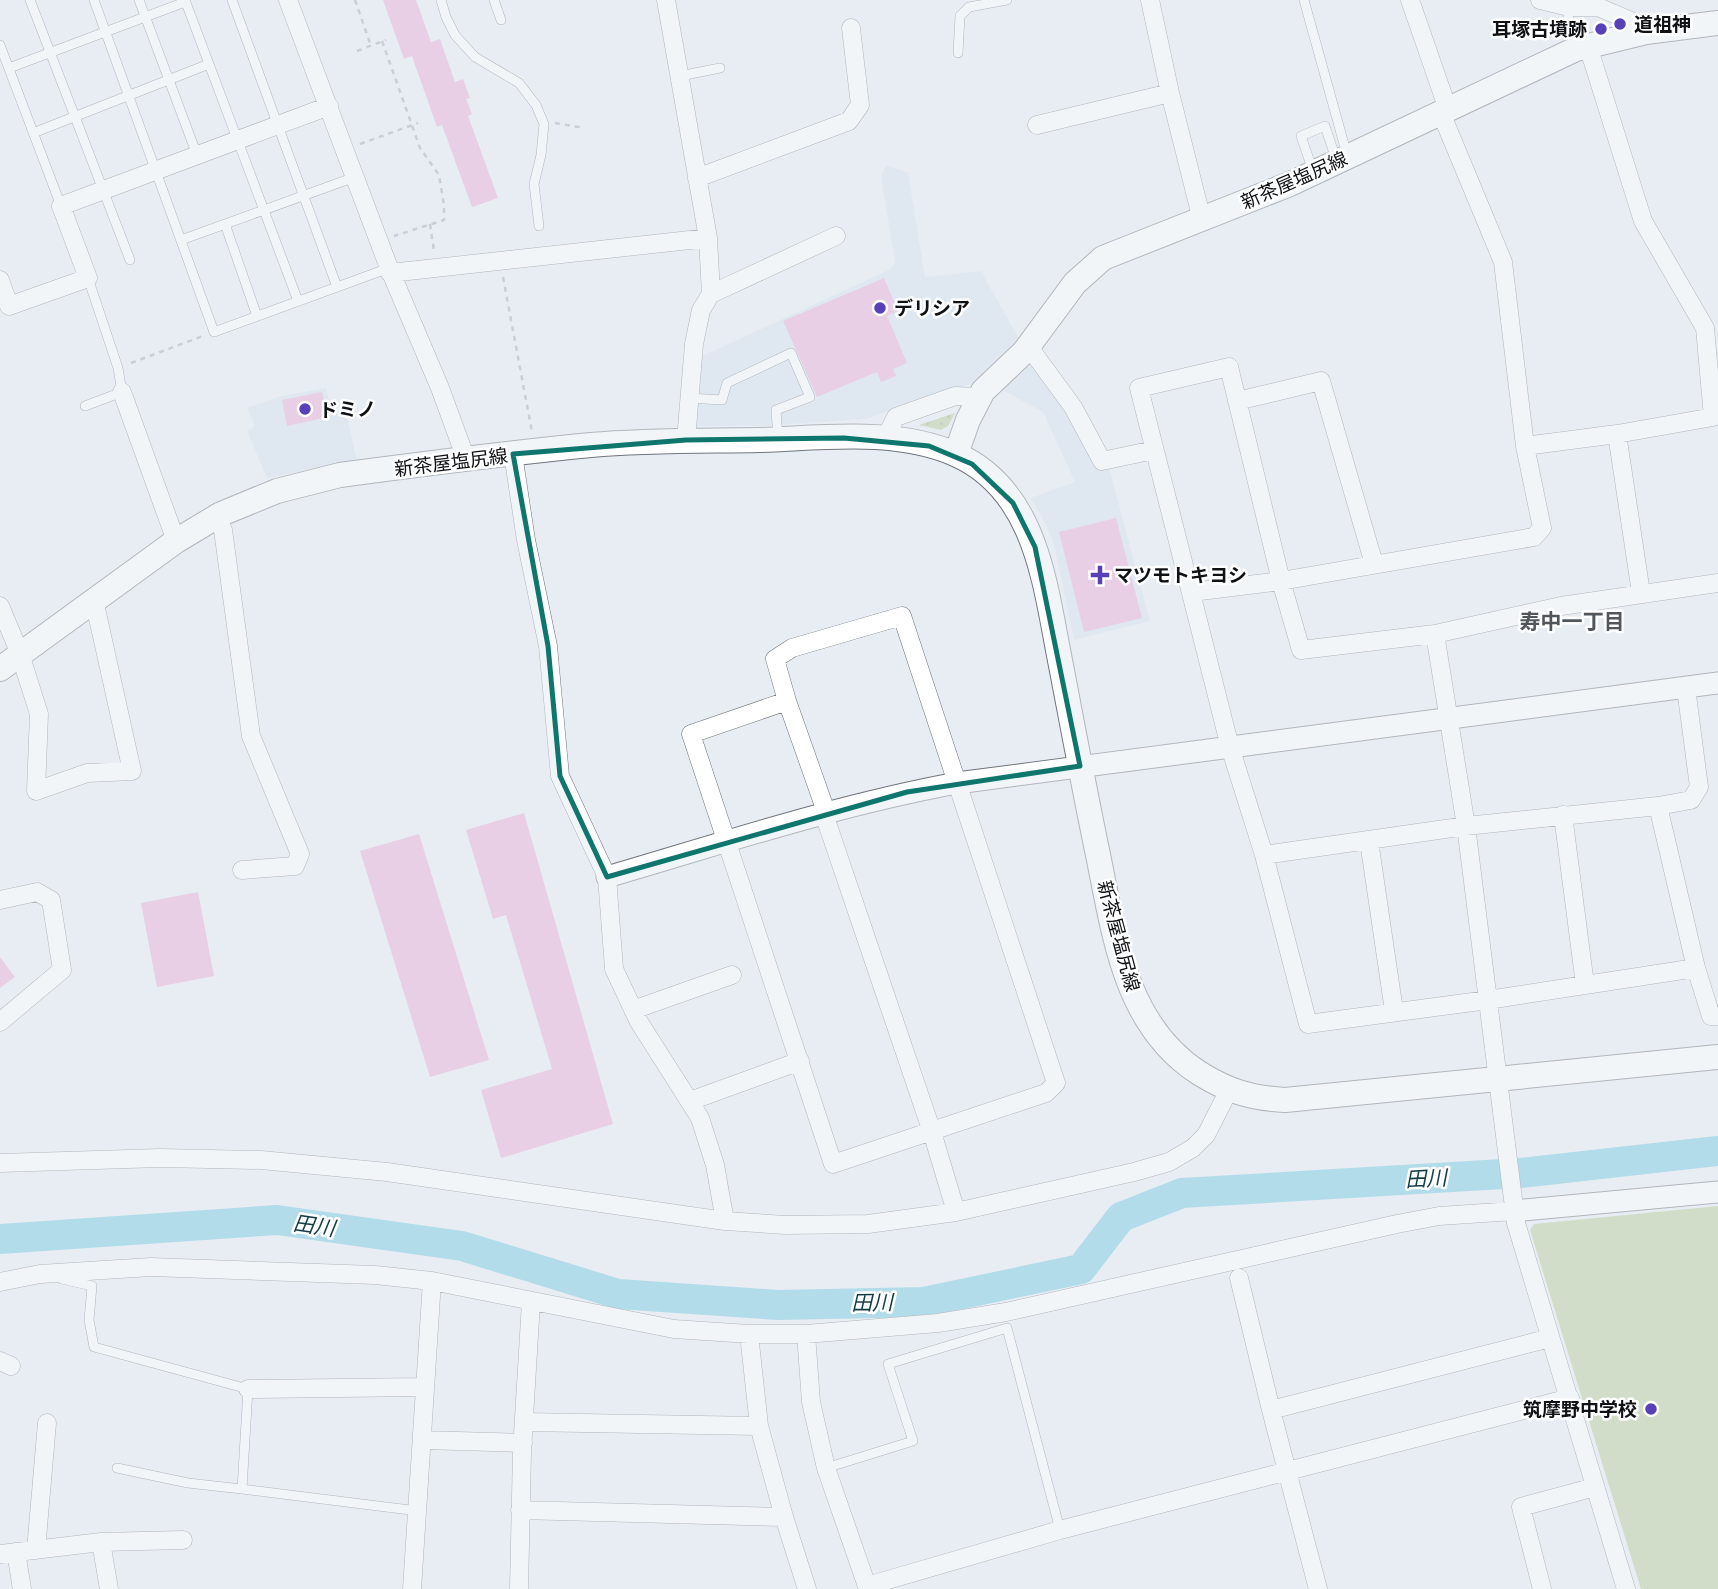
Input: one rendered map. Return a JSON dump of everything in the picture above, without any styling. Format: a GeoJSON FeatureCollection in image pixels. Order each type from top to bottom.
{"type":"FeatureCollection","features":[{"type":"Feature","properties":{"kind":"main road","name":"新茶屋塩尻線"},"geometry":{"type":"LineString","coordinates":[[956,454],[983,391],[1029,347],[1075,284],[1103,258],[1314,173],[1582,48],[1646,32],[1718,23]]}},
{"type":"Feature","properties":{"kind":"main road","name":"新茶屋塩尻線"},"geometry":{"type":"LineString","coordinates":[[0,669],[176,541],[218,517],[277,491],[340,475],[466,459],[524,448],[687,440],[844,438],[885,439],[929,446],[956,454],[986,474],[1013,503],[1027,524],[1047,595],[1114,932],[1135,999],[1149,1025],[1188,1066],[1229,1090],[1259,1098],[1285,1100],[1499,1089],[1718,1057]]}},
{"type":"Feature","properties":{"kind":"street"},"geometry":{"type":"LineString","coordinates":[[288,0],[389,271],[440,388],[466,459]]}},
{"type":"Feature","properties":{"kind":"street"},"geometry":{"type":"LineString","coordinates":[[666,0],[708,238],[710,294],[701,310],[694,344],[687,440]]}},
{"type":"Feature","properties":{"kind":"street"},"geometry":{"type":"LineString","coordinates":[[1150,0],[1202,220]]}},
{"type":"Feature","properties":{"kind":"street"},"geometry":{"type":"LineString","coordinates":[[1192,592],[1281,581],[1534,537],[1542,528],[1525,446],[1503,262],[1444,120],[1444,101],[1410,0]]}},
{"type":"Feature","properties":{"kind":"street"},"geometry":{"type":"LineString","coordinates":[[1541,0],[1569,7],[1598,8],[1638,24],[1646,32]]}},
{"type":"Feature","properties":{"kind":"street"},"geometry":{"type":"LineString","coordinates":[[697,178],[849,121],[860,105],[851,28]]}},
{"type":"Feature","properties":{"kind":"street"},"geometry":{"type":"LineString","coordinates":[[1525,446],[1617,434],[1713,417],[1705,327],[1643,221],[1582,48]]}},
{"type":"Feature","properties":{"kind":"street"},"geometry":{"type":"LineString","coordinates":[[1037,125],[1170,93]]}},
{"type":"Feature","properties":{"kind":"street"},"geometry":{"type":"LineString","coordinates":[[0,280],[9,306],[88,278],[61,206],[328,106]]}},
{"type":"Feature","properties":{"kind":"street"},"geometry":{"type":"LineString","coordinates":[[710,294],[836,236]]}},
{"type":"Feature","properties":{"kind":"street"},"geometry":{"type":"LineString","coordinates":[[389,271],[708,238]]}},
{"type":"Feature","properties":{"kind":"street"},"geometry":{"type":"LineString","coordinates":[[1029,347],[1073,407],[1102,461],[1154,450]]}},
{"type":"Feature","properties":{"kind":"street"},"geometry":{"type":"LineString","coordinates":[[1696,968],[1308,1024],[1264,855],[1230,747],[1139,388],[1230,367],[1281,581],[1301,650],[1435,634],[1561,606],[1718,583]]}},
{"type":"Feature","properties":{"kind":"street"},"geometry":{"type":"LineString","coordinates":[[1237,401],[1321,381],[1374,564]]}},
{"type":"Feature","properties":{"kind":"street"},"geometry":{"type":"LineString","coordinates":[[122,392],[176,541]]}},
{"type":"Feature","properties":{"kind":"street"},"geometry":{"type":"LineString","coordinates":[[885,439],[896,417],[955,396],[980,397]]}},
{"type":"Feature","properties":{"kind":"street"},"geometry":{"type":"LineString","coordinates":[[1617,434],[1641,593]]}},
{"type":"Feature","properties":{"kind":"street"},"geometry":{"type":"LineString","coordinates":[[524,448],[526,540],[548,646],[560,776],[607,877],[614,969],[639,1023],[700,1118],[715,1165],[726,1220]]}},
{"type":"Feature","properties":{"kind":"street"},"geometry":{"type":"LineString","coordinates":[[218,517],[223,530],[251,736],[300,854],[295,866],[242,870]]}},
{"type":"Feature","properties":{"kind":"street"},"geometry":{"type":"LineString","coordinates":[[0,606],[20,653],[39,714],[36,791],[88,773],[132,771],[94,600]]}},
{"type":"Feature","properties":{"kind":"street"},"geometry":{"type":"LineString","coordinates":[[787,701],[691,734],[833,1164],[932,1132],[1046,1093],[1056,1083],[902,615],[792,648],[775,659],[932,1132],[956,1212]]}},
{"type":"Feature","properties":{"kind":"street"},"geometry":{"type":"LineString","coordinates":[[1435,634],[1466,826],[1514,1205],[1550,1338],[1626,1589]]}},
{"type":"Feature","properties":{"kind":"street"},"geometry":{"type":"LineString","coordinates":[[607,877],[825,813],[907,792],[957,783],[1718,683]]}},
{"type":"Feature","properties":{"kind":"street"},"geometry":{"type":"LineString","coordinates":[[1264,855],[1466,826],[1658,806],[1691,800],[1699,787],[1686,688]]}},
{"type":"Feature","properties":{"kind":"street"},"geometry":{"type":"LineString","coordinates":[[1658,806],[1696,968],[1711,1016],[1718,1016]]}},
{"type":"Feature","properties":{"kind":"street"},"geometry":{"type":"LineString","coordinates":[[1563,815],[1585,985]]}},
{"type":"Feature","properties":{"kind":"street"},"geometry":{"type":"LineString","coordinates":[[1369,841],[1394,1011]]}},
{"type":"Feature","properties":{"kind":"street"},"geometry":{"type":"LineString","coordinates":[[0,900],[37,892],[51,901],[62,970],[1,1021]]}},
{"type":"Feature","properties":{"kind":"street"},"geometry":{"type":"LineString","coordinates":[[633,1010],[732,975]]}},
{"type":"Feature","properties":{"kind":"street"},"geometry":{"type":"LineString","coordinates":[[690,1101],[800,1061]]}},
{"type":"Feature","properties":{"kind":"street"},"geometry":{"type":"LineString","coordinates":[[0,1163],[160,1158],[261,1160],[387,1172],[726,1220],[785,1225],[868,1224],[956,1212],[1169,1162],[1193,1148],[1206,1135],[1229,1090]]}},
{"type":"Feature","properties":{"kind":"street"},"geometry":{"type":"LineString","coordinates":[[0,1282],[40,1274],[151,1267],[329,1273],[432,1281],[674,1329],[749,1334],[806,1334],[938,1323],[1006,1312],[1397,1223],[1439,1216],[1514,1205],[1718,1192]]}},
{"type":"Feature","properties":{"kind":"street"},"geometry":{"type":"LineString","coordinates":[[1239,1278],[1318,1589]]}},
{"type":"Feature","properties":{"kind":"street"},"geometry":{"type":"LineString","coordinates":[[412,1589],[432,1281]]}},
{"type":"Feature","properties":{"kind":"street"},"geometry":{"type":"LineString","coordinates":[[519,1589],[520,1510],[531,1302]]}},
{"type":"Feature","properties":{"kind":"street"},"geometry":{"type":"LineString","coordinates":[[749,1334],[759,1426],[783,1517],[807,1589]]}},
{"type":"Feature","properties":{"kind":"street"},"geometry":{"type":"LineString","coordinates":[[806,1334],[811,1402],[826,1468],[867,1587],[1060,1530],[1570,1398]]}},
{"type":"Feature","properties":{"kind":"street"},"geometry":{"type":"LineString","coordinates":[[1271,1410],[1550,1338]]}},
{"type":"Feature","properties":{"kind":"street"},"geometry":{"type":"LineString","coordinates":[[248,1389],[424,1387]]}},
{"type":"Feature","properties":{"kind":"street"},"geometry":{"type":"LineString","coordinates":[[524,1422],[759,1426]]}},
{"type":"Feature","properties":{"kind":"street"},"geometry":{"type":"LineString","coordinates":[[36,1550],[47,1423]]}},
{"type":"Feature","properties":{"kind":"street"},"geometry":{"type":"LineString","coordinates":[[422,1440],[523,1443]]}},
{"type":"Feature","properties":{"kind":"street"},"geometry":{"type":"LineString","coordinates":[[1542,1589],[1521,1507],[1595,1488]]}},
{"type":"Feature","properties":{"kind":"street"},"geometry":{"type":"LineString","coordinates":[[520,1510],[783,1517]]}},
{"type":"Feature","properties":{"kind":"street"},"geometry":{"type":"LineString","coordinates":[[22,1589],[8,1553],[102,1542],[183,1540]]}},
{"type":"Feature","properties":{"kind":"street"},"geometry":{"type":"LineString","coordinates":[[102,1542],[109,1589]]}},
{"type":"Feature","properties":{"kind":"lane"},"geometry":{"type":"LineString","coordinates":[[30,0],[130,260]]}},
{"type":"Feature","properties":{"kind":"lane"},"geometry":{"type":"LineString","coordinates":[[94,0],[214,332],[389,271]]}},
{"type":"Feature","properties":{"kind":"lane"},"geometry":{"type":"LineString","coordinates":[[139,0],[197,155]]}},
{"type":"Feature","properties":{"kind":"lane"},"geometry":{"type":"LineString","coordinates":[[232,0],[337,287]]}},
{"type":"Feature","properties":{"kind":"lane"},"geometry":{"type":"LineString","coordinates":[[441,0],[455,35],[468,50],[519,83],[536,105],[544,124],[541,155],[534,184],[539,226]]}},
{"type":"Feature","properties":{"kind":"lane"},"geometry":{"type":"LineString","coordinates":[[494,0],[501,20]]}},
{"type":"Feature","properties":{"kind":"lane"},"geometry":{"type":"LineString","coordinates":[[958,53],[960,16],[970,7],[1007,0]]}},
{"type":"Feature","properties":{"kind":"lane"},"geometry":{"type":"LineString","coordinates":[[1304,0],[1343,160]]}},
{"type":"Feature","properties":{"kind":"lane"},"geometry":{"type":"LineString","coordinates":[[9,68],[185,1],[298,301]]}},
{"type":"Feature","properties":{"kind":"lane"},"geometry":{"type":"LineString","coordinates":[[1569,7],[1568,29],[1582,48]]}},
{"type":"Feature","properties":{"kind":"lane"},"geometry":{"type":"LineString","coordinates":[[0,45],[61,206]]}},
{"type":"Feature","properties":{"kind":"lane"},"geometry":{"type":"LineString","coordinates":[[33,133],[209,64]]}},
{"type":"Feature","properties":{"kind":"lane"},"geometry":{"type":"LineString","coordinates":[[680,76],[720,68]]}},
{"type":"Feature","properties":{"kind":"lane"},"geometry":{"type":"LineString","coordinates":[[1314,173],[1301,136],[1325,127],[1343,160]]}},
{"type":"Feature","properties":{"kind":"lane"},"geometry":{"type":"LineString","coordinates":[[181,240],[355,177]]}},
{"type":"Feature","properties":{"kind":"lane"},"geometry":{"type":"LineString","coordinates":[[225,224],[257,316]]}},
{"type":"Feature","properties":{"kind":"lane"},"geometry":{"type":"LineString","coordinates":[[85,406],[122,392],[118,368],[88,278]]}},
{"type":"Feature","properties":{"kind":"lane"},"geometry":{"type":"LineString","coordinates":[[690,398],[722,400],[727,383],[791,353],[810,397],[776,410],[778,439]]}},
{"type":"Feature","properties":{"kind":"lane"},"geometry":{"type":"LineString","coordinates":[[40,1274],[92,1286],[89,1320],[94,1347],[248,1389],[242,1489]]}},
{"type":"Feature","properties":{"kind":"lane"},"geometry":{"type":"LineString","coordinates":[[826,1468],[912,1441],[888,1364],[1007,1328],[1060,1530]]}},
{"type":"Feature","properties":{"kind":"lane"},"geometry":{"type":"LineString","coordinates":[[117,1468],[188,1483],[418,1511]]}},
{"type":"Feature","properties":{"kind":"path"},"geometry":{"type":"LineString","coordinates":[[355,0],[371,46]]}},
{"type":"Feature","properties":{"kind":"path"},"geometry":{"type":"LineString","coordinates":[[357,51],[384,41],[421,148],[439,175],[444,205],[444,220],[388,239]]}},
{"type":"Feature","properties":{"kind":"path"},"geometry":{"type":"LineString","coordinates":[[353,146],[418,123]]}},
{"type":"Feature","properties":{"kind":"path"},"geometry":{"type":"LineString","coordinates":[[430,224],[436,268]]}},
{"type":"Feature","properties":{"kind":"path"},"geometry":{"type":"LineString","coordinates":[[500,260],[524,448]]}},
{"type":"Feature","properties":{"kind":"path"},"geometry":{"type":"LineString","coordinates":[[118,368],[214,332]]}},
{"type":"Feature","properties":{"kind":"highlighted area"},"geometry":{"type":"Polygon","coordinates":[[[844,438],[929,446],[972,464],[1013,503],[1035,547],[1080,766],[907,792],[607,877],[560,776],[548,646],[513,454],[686,440],[844,438]]]}},
{"type":"Feature","properties":{"kind":"shaded area"},"geometry":{"type":"Polygon","coordinates":[[[886,165],[908,173],[925,277],[981,271],[1019,339],[987,379],[865,419],[777,425],[691,426],[696,359],[891,269],[895,261],[881,177],[886,165]]]}},
{"type":"Feature","properties":{"kind":"shaded area"},"geometry":{"type":"Polygon","coordinates":[[[1034,365],[1059,394],[1101,469],[1109,467],[1150,621],[1074,640],[1053,541],[1031,498],[1075,482],[1043,412],[1002,390],[1027,367],[1034,365]]]}},
{"type":"Feature","properties":{"kind":"shaded area"},"geometry":{"type":"Polygon","coordinates":[[[326,388],[332,412],[345,409],[357,460],[267,478],[247,431],[255,426],[247,408],[281,396],[326,388]]]}},
{"type":"Feature","properties":{"kind":"green space"},"geometry":{"type":"Polygon","coordinates":[[[955,413],[948,426],[941,430],[919,425],[955,413]]]}},
{"type":"Feature","properties":{"kind":"green space","name":"筑摩野中学校"},"geometry":{"type":"Polygon","coordinates":[[[1718,1206],[1718,1589],[1641,1589],[1530,1230],[1534,1224],[1718,1206]]]}},
{"type":"Feature","properties":{"kind":"building"},"geometry":{"type":"Polygon","coordinates":[[[383,0],[416,0],[431,42],[440,39],[455,82],[463,79],[470,98],[466,99],[472,114],[468,116],[498,198],[472,207],[442,125],[437,127],[412,56],[404,59],[383,0]]]}},
{"type":"Feature","properties":{"kind":"building"},"geometry":{"type":"Polygon","coordinates":[[[884,278],[898,311],[887,316],[907,363],[893,369],[896,376],[881,382],[877,372],[817,397],[783,321],[884,278]]]}},
{"type":"Feature","properties":{"kind":"building","name":"ドミノ"},"geometry":{"type":"Polygon","coordinates":[[[322,392],[328,417],[287,426],[282,400],[322,392]]]}},
{"type":"Feature","properties":{"kind":"building","name":"マツモトキヨシ"},"geometry":{"type":"Polygon","coordinates":[[[1116,518],[1142,618],[1084,632],[1059,532],[1116,518]]]}},
{"type":"Feature","properties":{"kind":"building"},"geometry":{"type":"Polygon","coordinates":[[[524,813],[613,1124],[501,1158],[481,1090],[552,1069],[506,915],[493,919],[466,830],[524,813]]]}},
{"type":"Feature","properties":{"kind":"building"},"geometry":{"type":"Polygon","coordinates":[[[419,834],[489,1060],[430,1077],[360,851],[419,834]]]}},
{"type":"Feature","properties":{"kind":"building"},"geometry":{"type":"Polygon","coordinates":[[[198,892],[214,976],[157,987],[141,903],[198,892]]]}},
{"type":"Feature","properties":{"kind":"building"},"geometry":{"type":"Polygon","coordinates":[[[0,957],[15,977],[0,988],[0,957]]]}},
{"type":"Feature","properties":{"kind":"waterway","name":"田川"},"geometry":{"type":"LineString","coordinates":[[0,1239],[277,1220],[462,1246],[618,1294],[778,1305],[924,1302],[1081,1269],[1121,1217],[1182,1193],[1520,1173],[1718,1151]]}},
{"type":"Feature","properties":{"kind":"place","name":"道祖神"},"geometry":{"type":"Point","coordinates":[1620,24]}},
{"type":"Feature","properties":{"kind":"place","name":"耳塚古墳跡"},"geometry":{"type":"Point","coordinates":[1601,29]}},
{"type":"Feature","properties":{"kind":"place","name":"デリシア"},"geometry":{"type":"Point","coordinates":[880,308]}},
{"type":"Feature","properties":{"kind":"place","name":"ドミノ"},"geometry":{"type":"Point","coordinates":[305,409]}},
{"type":"Feature","properties":{"kind":"place","name":"マツモトキヨシ"},"geometry":{"type":"Point","coordinates":[1100,575]}},
{"type":"Feature","properties":{"kind":"place","name":"筑摩野中学校"},"geometry":{"type":"Point","coordinates":[1651,1409]}},
{"type":"Feature","properties":{"kind":"district","name":"寿中一丁目"},"geometry":{"type":"Point","coordinates":[1572,622]}}]}
